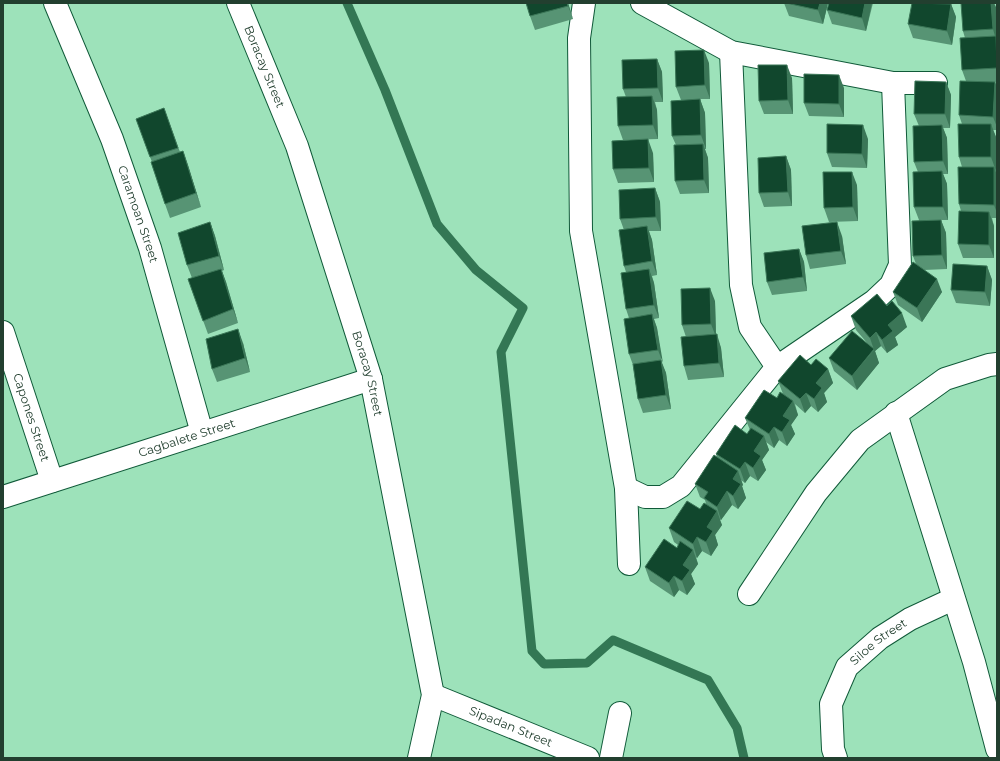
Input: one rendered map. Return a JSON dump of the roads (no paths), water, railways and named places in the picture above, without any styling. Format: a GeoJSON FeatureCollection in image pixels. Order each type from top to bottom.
{"type":"FeatureCollection","features":[{"type":"Feature","properties":{"kind":"street","name":"Caramoan Street"},"geometry":{"type":"LineString","coordinates":[[55,3],[112,139],[150,248],[202,433]]}},
{"type":"Feature","properties":{"kind":"street","name":"Boracay Street"},"geometry":{"type":"LineString","coordinates":[[238,3],[297,146],[371,379],[434,695],[419,758]]}},
{"type":"Feature","properties":{"kind":"street"},"geometry":{"type":"LineString","coordinates":[[584,3],[580,38],[581,231],[626,488],[629,564]]}},
{"type":"Feature","properties":{"kind":"street"},"geometry":{"type":"LineString","coordinates":[[642,3],[731,52],[894,83],[936,83]]}},
{"type":"Feature","properties":{"kind":"street"},"geometry":{"type":"LineString","coordinates":[[731,52],[741,284],[750,327],[777,367]]}},
{"type":"Feature","properties":{"kind":"street"},"geometry":{"type":"LineString","coordinates":[[626,488],[645,496],[663,497],[681,486],[777,367],[874,300],[891,285],[900,265],[894,83]]}},
{"type":"Feature","properties":{"kind":"street","name":"Capones Street"},"geometry":{"type":"LineString","coordinates":[[3,332],[52,481]]}},
{"type":"Feature","properties":{"kind":"street"},"geometry":{"type":"LineString","coordinates":[[749,594],[816,493],[860,440],[945,379],[989,365],[997,364]]}},
{"type":"Feature","properties":{"kind":"street","name":"Cagbalete Street"},"geometry":{"type":"LineString","coordinates":[[3,497],[371,379]]}},
{"type":"Feature","properties":{"kind":"street"},"geometry":{"type":"LineString","coordinates":[[896,413],[953,599],[974,662],[997,749]]}},
{"type":"Feature","properties":{"kind":"street","name":"Siloe Street"},"geometry":{"type":"LineString","coordinates":[[836,758],[833,749],[831,704],[847,667],[880,638],[910,619],[953,599]]}},
{"type":"Feature","properties":{"kind":"street","name":"Sipadan Street"},"geometry":{"type":"LineString","coordinates":[[434,695],[588,758]]}},
{"type":"Feature","properties":{"kind":"street"},"geometry":{"type":"LineString","coordinates":[[611,758],[620,713]]}},
{"type":"Feature","properties":{"kind":"waterway"},"geometry":{"type":"LineString","coordinates":[[347,3],[385,90],[437,224],[476,270],[523,308],[501,352],[532,651],[544,664],[587,663],[613,640],[708,680],[737,728],[744,758]]}}]}
